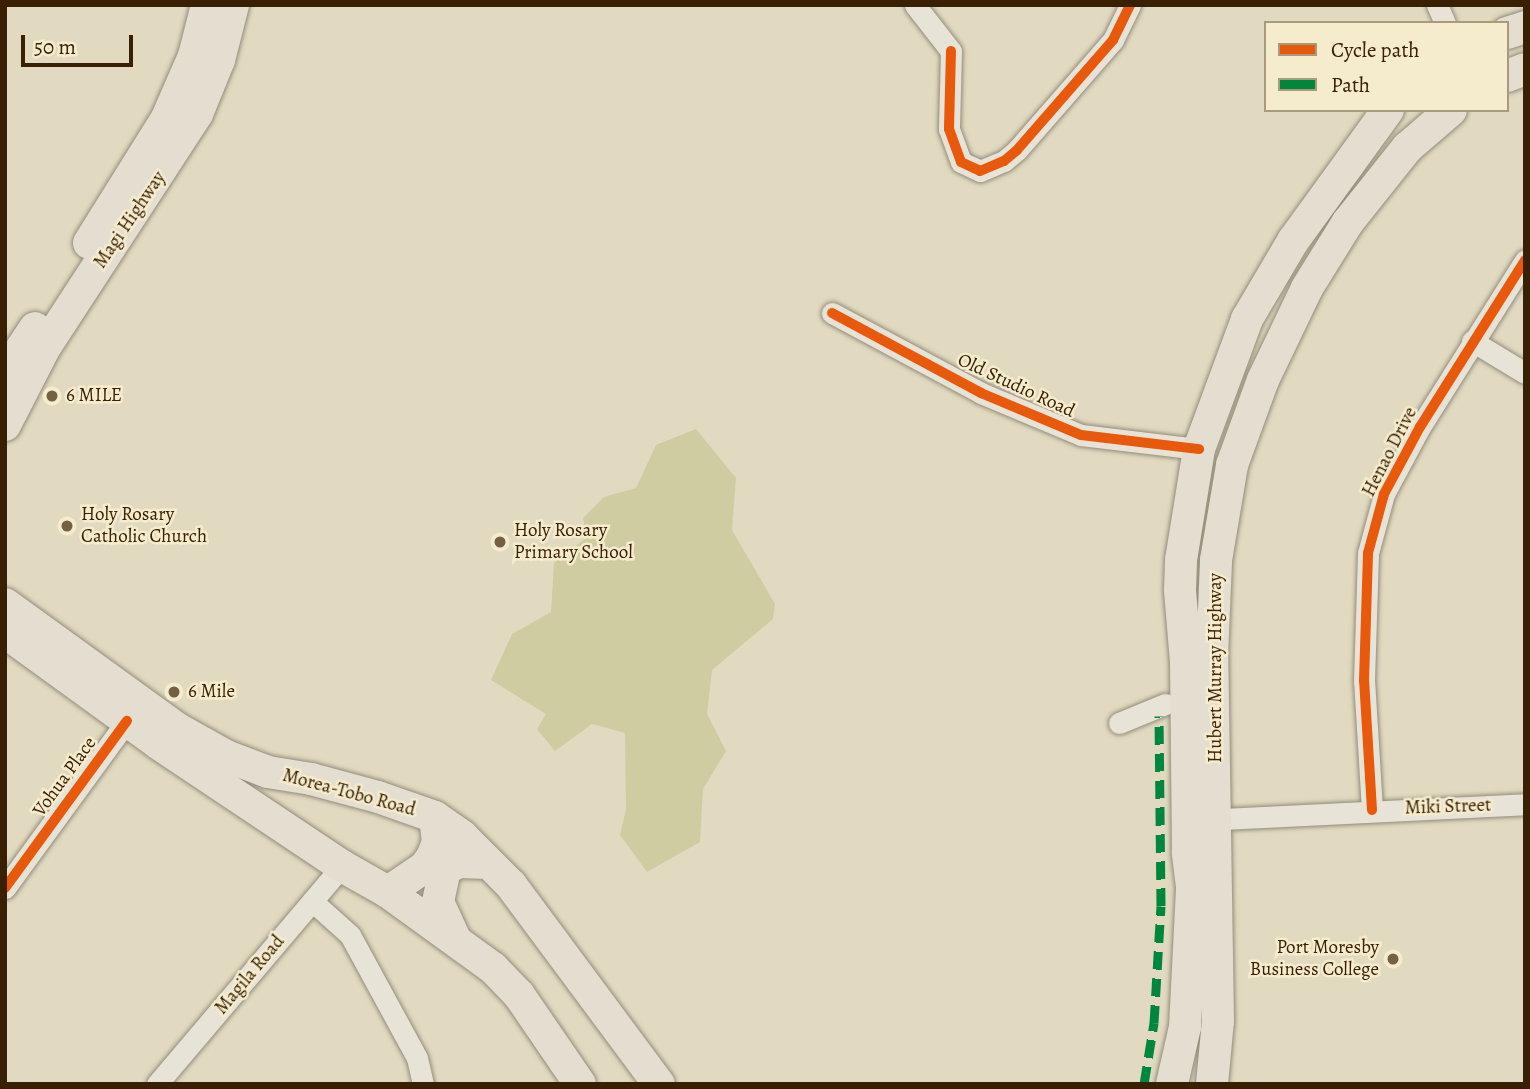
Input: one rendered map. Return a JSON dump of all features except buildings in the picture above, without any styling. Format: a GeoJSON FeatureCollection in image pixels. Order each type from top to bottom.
{"type":"FeatureCollection","features":[{"type":"Feature","properties":{"kind":"highway","name":"Magi Highway"},"geometry":{"type":"LineString","coordinates":[[9,359],[167,118],[194,56],[208,5]]}},
{"type":"Feature","properties":{"kind":"highway","name":"Magi Highway"},"geometry":{"type":"LineString","coordinates":[[5,425],[45,347],[197,114],[219,60],[233,5]]}},
{"type":"Feature","properties":{"kind":"highway","name":"Hubert Murray Highway"},"geometry":{"type":"LineString","coordinates":[[1212,1084],[1218,1021],[1203,820],[1180,590],[1181,560],[1199,449],[1247,319],[1293,240],[1387,112]]}},
{"type":"Feature","properties":{"kind":"highway","name":"Hubert Murray Highway"},"geometry":{"type":"LineString","coordinates":[[1172,1084],[1185,1027],[1192,887],[1188,852],[1203,820],[1216,560],[1232,465],[1263,380],[1307,288],[1348,222],[1407,148],[1449,112]]}},
{"type":"Feature","properties":{"kind":"highway","name":"Morea-Tobo Road"},"geometry":{"type":"LineString","coordinates":[[5,604],[176,728],[226,756],[268,772],[311,779],[435,817],[462,836],[511,885],[659,1084]]}},
{"type":"Feature","properties":{"kind":"highway"},"geometry":{"type":"LineString","coordinates":[[5,632],[127,722],[342,866],[388,892],[494,968],[519,995],[580,1084]]}},
{"type":"Feature","properties":{"kind":"highway"},"geometry":{"type":"LineString","coordinates":[[268,772],[257,781],[255,791],[269,815]]}},
{"type":"Feature","properties":{"kind":"highway"},"geometry":{"type":"LineString","coordinates":[[388,892],[425,867],[432,857],[439,842],[435,817]]}},
{"type":"Feature","properties":{"kind":"highway"},"geometry":{"type":"LineString","coordinates":[[456,941],[438,902],[445,869],[459,862],[488,863]]}},
{"type":"Feature","properties":{"kind":"street"},"geometry":{"type":"LineString","coordinates":[[915,5],[951,51],[948,129],[961,162],[980,171],[1004,161],[1017,150],[1113,40],[1130,5]]}},
{"type":"Feature","properties":{"kind":"street"},"geometry":{"type":"LineString","coordinates":[[1437,5],[1444,21]]}},
{"type":"Feature","properties":{"kind":"street","name":"Henao Drive"},"geometry":{"type":"LineString","coordinates":[[1372,810],[1364,681],[1368,553],[1384,494],[1420,427],[1525,260]]}},
{"type":"Feature","properties":{"kind":"street","name":"Old Studio Road"},"geometry":{"type":"LineString","coordinates":[[832,313],[981,393],[1081,435],[1199,449]]}},
{"type":"Feature","properties":{"kind":"street"},"geometry":{"type":"LineString","coordinates":[[1472,341],[1525,373]]}},
{"type":"Feature","properties":{"kind":"street"},"geometry":{"type":"LineString","coordinates":[[1119,723],[1165,704]]}},
{"type":"Feature","properties":{"kind":"street","name":"Vohua Place"},"geometry":{"type":"LineString","coordinates":[[5,888],[127,722]]}},
{"type":"Feature","properties":{"kind":"street","name":"Miki Street"},"geometry":{"type":"LineString","coordinates":[[1203,820],[1525,804]]}},
{"type":"Feature","properties":{"kind":"street","name":"Magila Road"},"geometry":{"type":"LineString","coordinates":[[158,1084],[342,866]]}},
{"type":"Feature","properties":{"kind":"street"},"geometry":{"type":"LineString","coordinates":[[312,901],[350,936],[417,1058],[423,1084]]}},
{"type":"Feature","properties":{"kind":"shaded area"},"geometry":{"type":"Polygon","coordinates":[[[696,429],[736,478],[732,530],[775,604],[773,619],[712,670],[707,714],[726,751],[703,789],[700,842],[647,872],[620,835],[626,809],[625,733],[592,724],[555,751],[537,729],[546,714],[491,680],[512,634],[551,612],[554,563],[587,537],[583,518],[604,497],[636,488],[656,445],[696,429]]]}},
{"type":"Feature","properties":{"kind":"marked path"},"geometry":{"type":"LineString","coordinates":[[1144,1084],[1154,1023],[1161,906],[1159,716]]}},
{"type":"Feature","properties":{"kind":"cycle path"},"geometry":{"type":"LineString","coordinates":[[951,51],[949,129],[961,162],[980,171],[1004,161],[1017,150],[1113,40],[1130,5]]}},
{"type":"Feature","properties":{"kind":"cycle path"},"geometry":{"type":"LineString","coordinates":[[1372,810],[1364,681],[1368,553],[1384,494],[1420,427],[1525,260]]}},
{"type":"Feature","properties":{"kind":"cycle path"},"geometry":{"type":"LineString","coordinates":[[832,313],[981,393],[1081,435],[1199,449]]}},
{"type":"Feature","properties":{"kind":"cycle path"},"geometry":{"type":"LineString","coordinates":[[5,888],[127,721]]}},
{"type":"Feature","properties":{"kind":"place","name":"6 MILE"},"geometry":{"type":"Point","coordinates":[52,396]}},
{"type":"Feature","properties":{"kind":"place","name":"Holy Rosary Catholic Church"},"geometry":{"type":"Point","coordinates":[67,526]}},
{"type":"Feature","properties":{"kind":"place","name":"Holy Rosary Primary School"},"geometry":{"type":"Point","coordinates":[500,542]}},
{"type":"Feature","properties":{"kind":"place","name":"6 Mile"},"geometry":{"type":"Point","coordinates":[174,692]}},
{"type":"Feature","properties":{"kind":"place","name":"Port Moresby Business College"},"geometry":{"type":"Point","coordinates":[1393,959]}}]}
